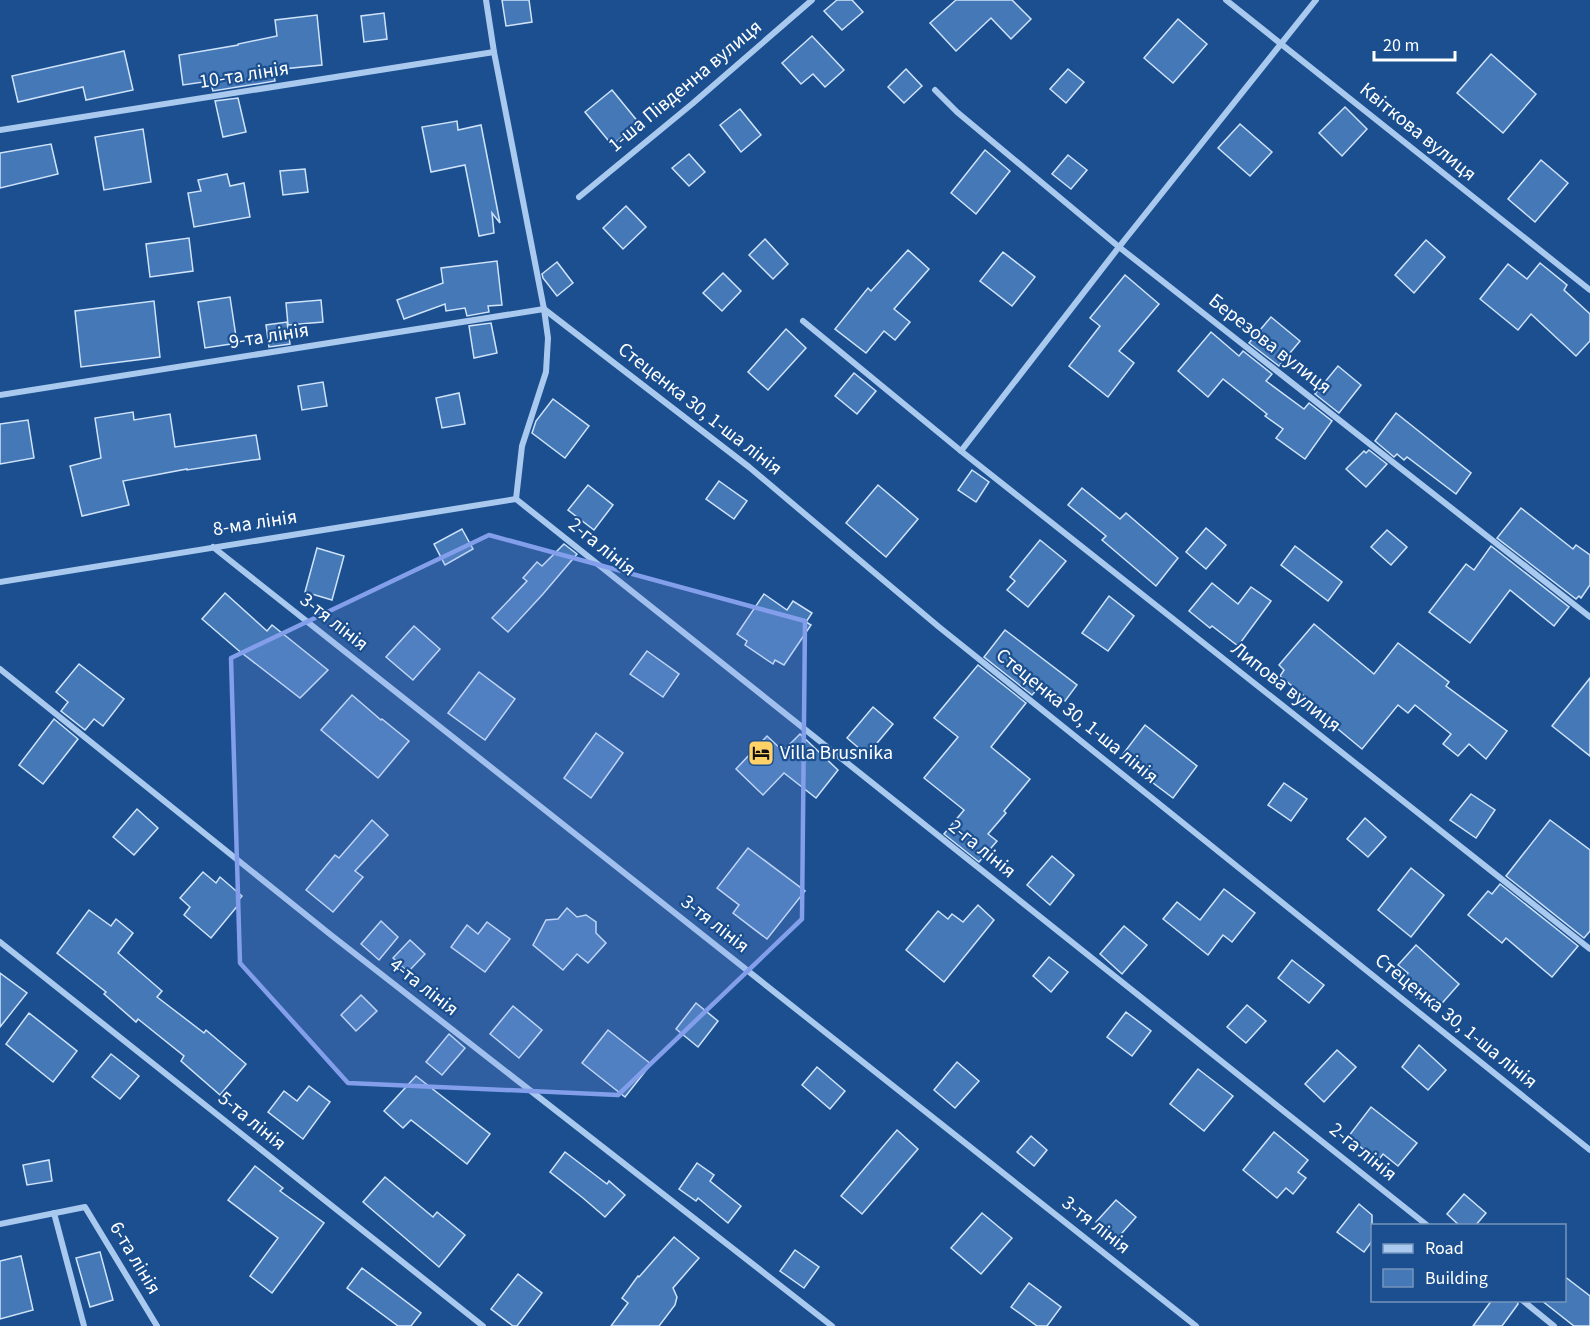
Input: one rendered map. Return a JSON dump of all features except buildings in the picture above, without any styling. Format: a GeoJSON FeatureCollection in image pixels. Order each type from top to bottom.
{"type":"FeatureCollection","features":[{"type":"Feature","properties":{"kind":"street"},"geometry":{"type":"LineString","coordinates":[[486,0],[548,338],[546,372],[522,446],[516,499]]}},
{"type":"Feature","properties":{"kind":"street","name":"1-ша Південна вулиця"},"geometry":{"type":"LineString","coordinates":[[579,197],[812,0]]}},
{"type":"Feature","properties":{"kind":"street","name":"Квіткова вулиця"},"geometry":{"type":"LineString","coordinates":[[1226,0],[1590,290]]}},
{"type":"Feature","properties":{"kind":"street"},"geometry":{"type":"LineString","coordinates":[[961,451],[1119,247],[1317,0]]}},
{"type":"Feature","properties":{"kind":"street","name":"10-та лінія"},"geometry":{"type":"LineString","coordinates":[[0,130],[494,52]]}},
{"type":"Feature","properties":{"kind":"street","name":"Березова вулиця"},"geometry":{"type":"LineString","coordinates":[[935,90],[1119,247],[1590,617]]}},
{"type":"Feature","properties":{"kind":"street","name":"9-та лінія"},"geometry":{"type":"LineString","coordinates":[[0,395],[544,309]]}},
{"type":"Feature","properties":{"kind":"street","name":"Стеценка 30, 1-ша лінія"},"geometry":{"type":"LineString","coordinates":[[544,309],[749,467],[939,627],[1590,1150]]}},
{"type":"Feature","properties":{"kind":"street","name":"Липова вулиця"},"geometry":{"type":"LineString","coordinates":[[803,321],[961,451],[1590,948]]}},
{"type":"Feature","properties":{"kind":"street","name":"8-ма лінія"},"geometry":{"type":"LineString","coordinates":[[0,582],[516,499]]}},
{"type":"Feature","properties":{"kind":"street","name":"2-га лінія"},"geometry":{"type":"LineString","coordinates":[[516,499],[1425,1224]]}},
{"type":"Feature","properties":{"kind":"street","name":"3-тя лінія"},"geometry":{"type":"LineString","coordinates":[[213,547],[1196,1326]]}},
{"type":"Feature","properties":{"kind":"street","name":"4-та лінія"},"geometry":{"type":"LineString","coordinates":[[0,669],[340,942],[832,1326]]}},
{"type":"Feature","properties":{"kind":"street","name":"5-та лінія"},"geometry":{"type":"LineString","coordinates":[[0,942],[483,1326]]}},
{"type":"Feature","properties":{"kind":"street","name":"6-та лінія"},"geometry":{"type":"LineString","coordinates":[[54,1213],[85,1208],[157,1326]]}},
{"type":"Feature","properties":{"kind":"street"},"geometry":{"type":"LineString","coordinates":[[0,1224],[54,1213],[84,1326]]}},
{"type":"Feature","properties":{"kind":"street"},"geometry":{"type":"LineString","coordinates":[[1524,1302],[1554,1326]]}},
{"type":"Feature","properties":{"kind":"highlighted area"},"geometry":{"type":"Polygon","coordinates":[[[489,535],[805,621],[802,919],[618,1095],[348,1083],[240,963],[231,658],[489,535]]]}},
{"type":"Feature","properties":{"kind":"place","name":"Villa Brusnika"},"geometry":{"type":"Point","coordinates":[761,753]}}]}
